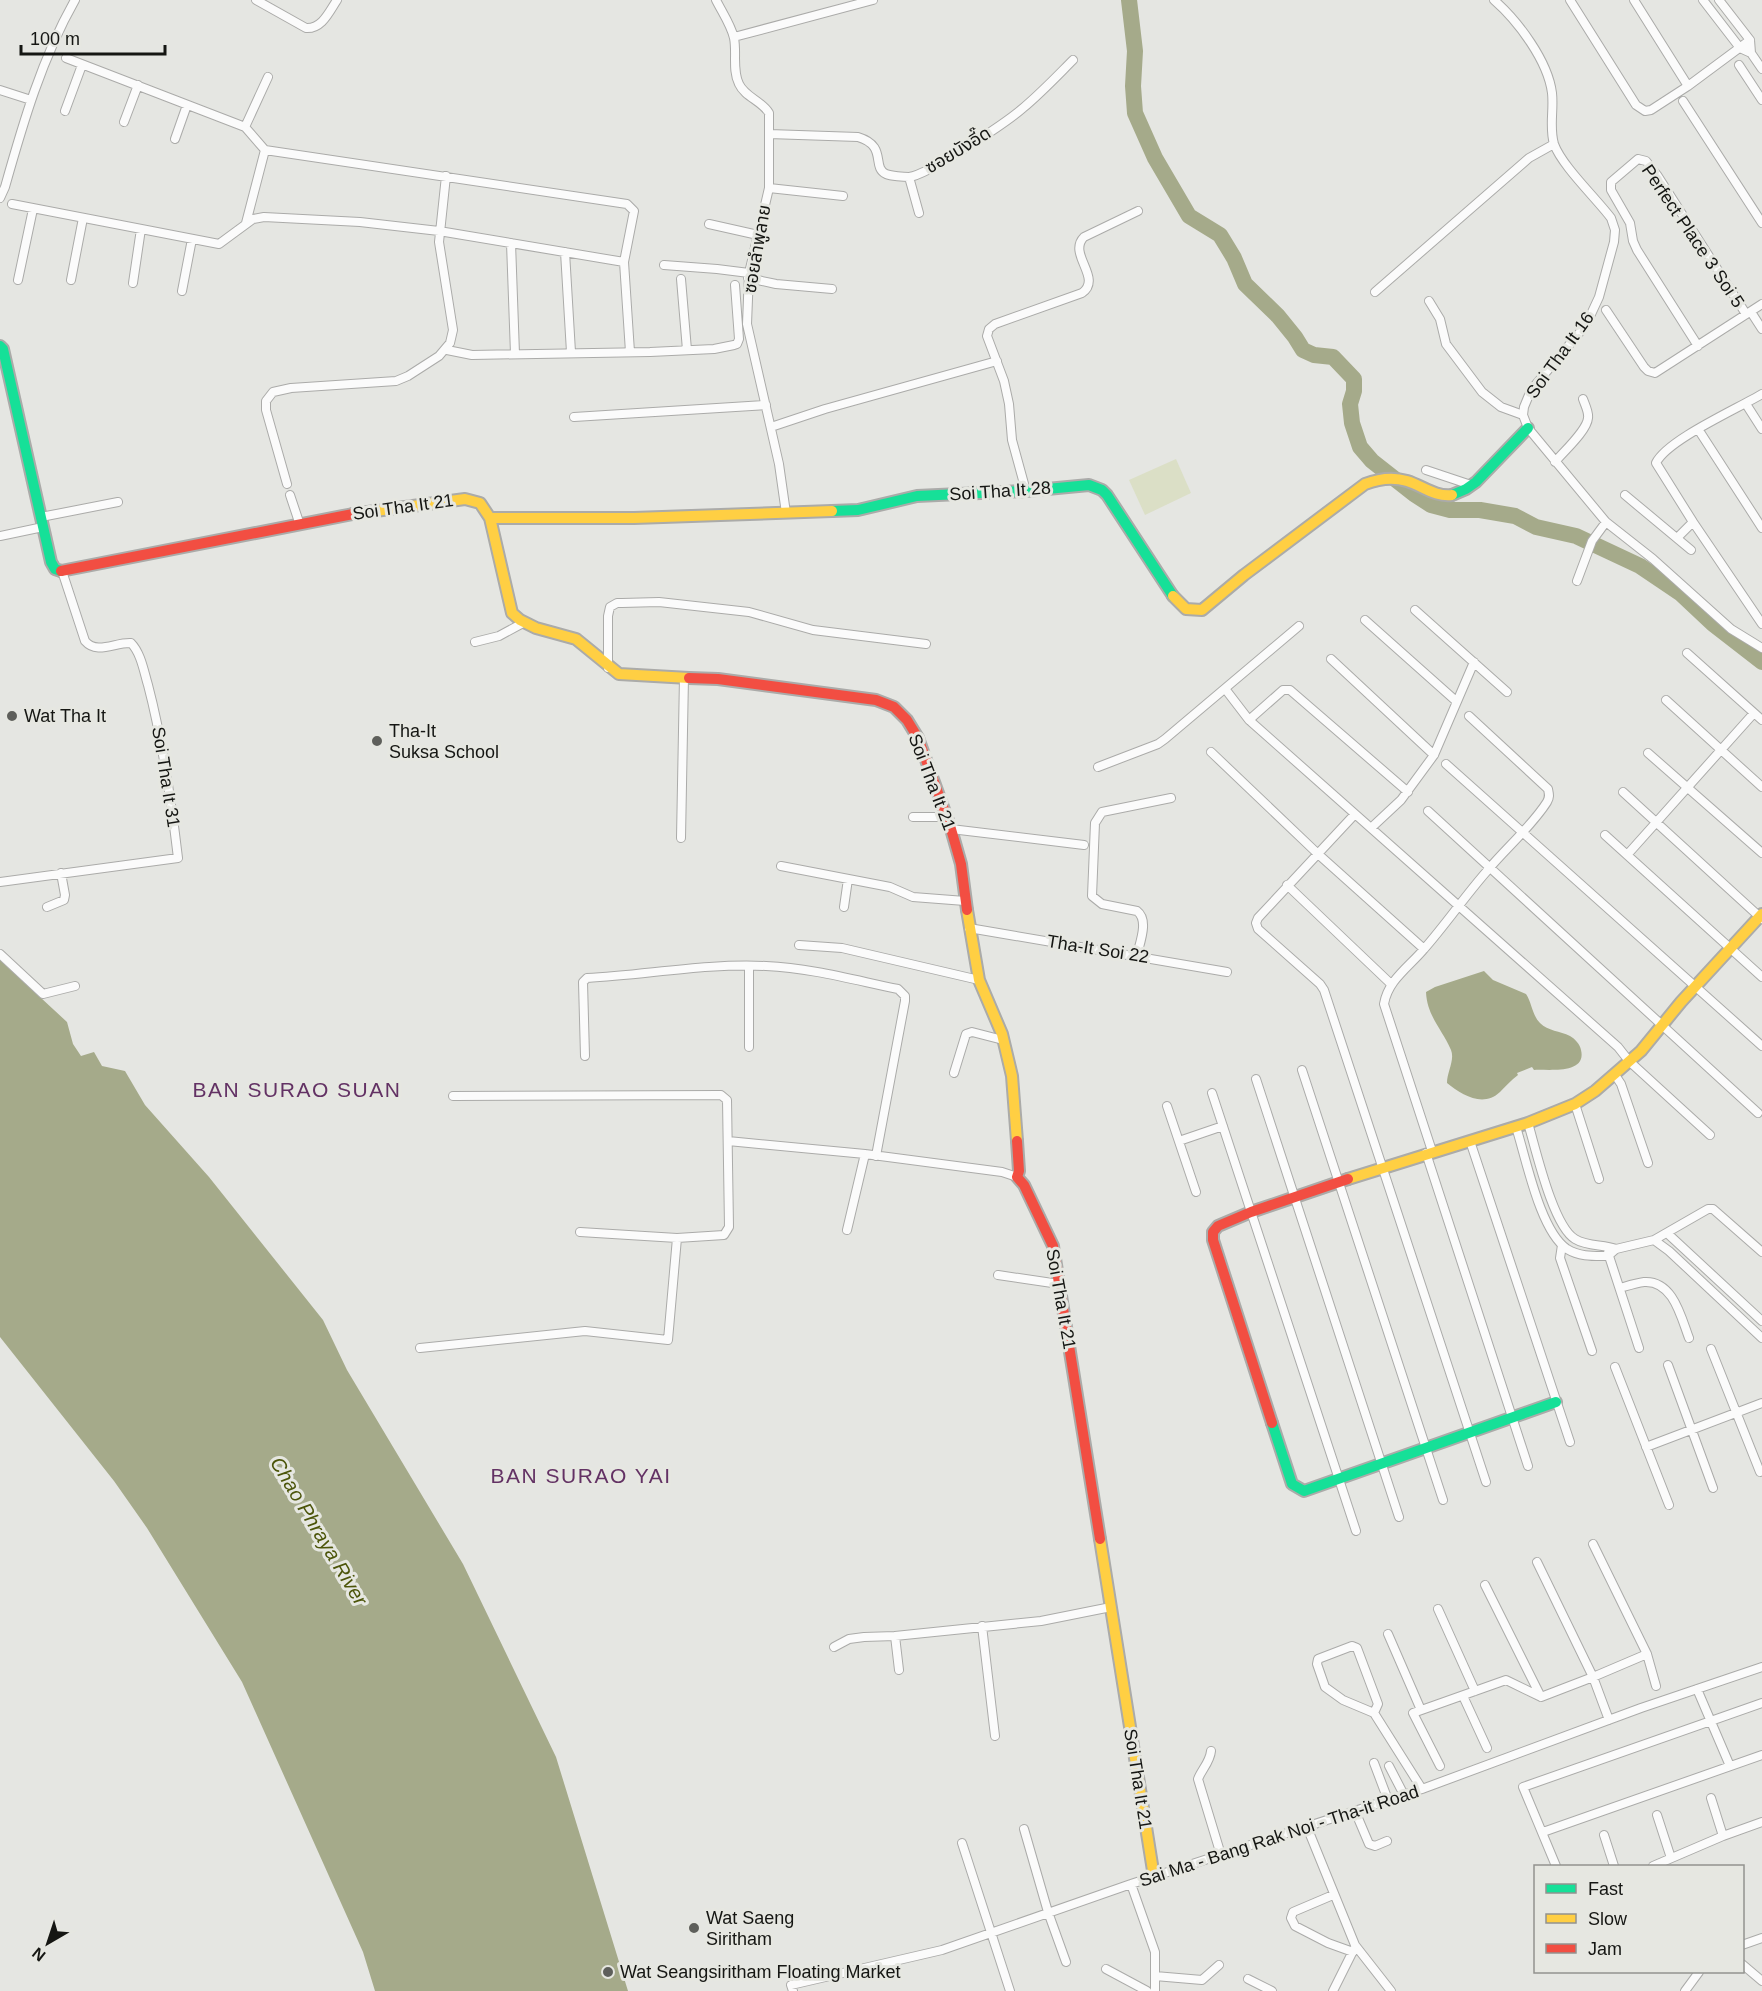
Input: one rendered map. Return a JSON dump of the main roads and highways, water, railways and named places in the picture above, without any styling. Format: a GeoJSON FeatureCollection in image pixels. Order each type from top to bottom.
{"type":"FeatureCollection","features":[{"type":"Feature","properties":{"kind":"water","name":"Chao Phraya River"},"geometry":{"type":"Polygon","coordinates":[[[0,960],[67,1022],[73,1044],[81,1056],[94,1052],[102,1066],[125,1071],[145,1105],[209,1177],[323,1320],[347,1370],[463,1564],[556,1757],[628,1991],[375,1991],[363,1952],[242,1682],[147,1528],[114,1481],[0,1337],[0,960]]]}},
{"type":"Feature","properties":{"kind":"water"},"geometry":{"type":"Polygon","coordinates":[[[1484,971],[1493,980],[1526,994],[1535,1016],[1543,1026],[1575,1040],[1581,1050],[1578,1064],[1557,1070],[1534,1070],[1532,1067],[1517,1073],[1518,1075],[1500,1092],[1487,1099],[1473,1098],[1447,1083],[1452,1054],[1429,1008],[1426,992],[1484,971]]]}},
{"type":"Feature","properties":{"kind":"waterway"},"geometry":{"type":"LineString","coordinates":[[1129,0],[1135,51],[1133,86],[1135,113],[1155,158],[1189,216],[1220,235],[1234,258],[1245,284],[1278,316],[1303,350],[1314,355],[1333,357],[1354,379],[1354,391],[1350,404],[1352,423],[1360,447],[1372,461],[1431,505],[1450,510],[1480,510],[1515,516],[1536,527],[1576,536],[1640,566],[1680,593],[1713,624],[1762,662]]}},
{"type":"Feature","properties":{"kind":"place","name":"Wat Tha It"},"geometry":{"type":"Point","coordinates":[12,716]}},
{"type":"Feature","properties":{"kind":"place","name":"Tha-It Suksa School"},"geometry":{"type":"Point","coordinates":[377,741]}},
{"type":"Feature","properties":{"kind":"place","name":"Wat Saeng Siritham"},"geometry":{"type":"Point","coordinates":[694,1928]}},
{"type":"Feature","properties":{"kind":"place","name":"Wat Seangsiritham Floating Market"},"geometry":{"type":"Point","coordinates":[608,1972]}},
{"type":"Feature","properties":{"kind":"district","name":"BAN SURAO SUAN"},"geometry":{"type":"Point","coordinates":[297,1090]}},
{"type":"Feature","properties":{"kind":"district","name":"BAN SURAO YAI"},"geometry":{"type":"Point","coordinates":[581,1476]}}]}
